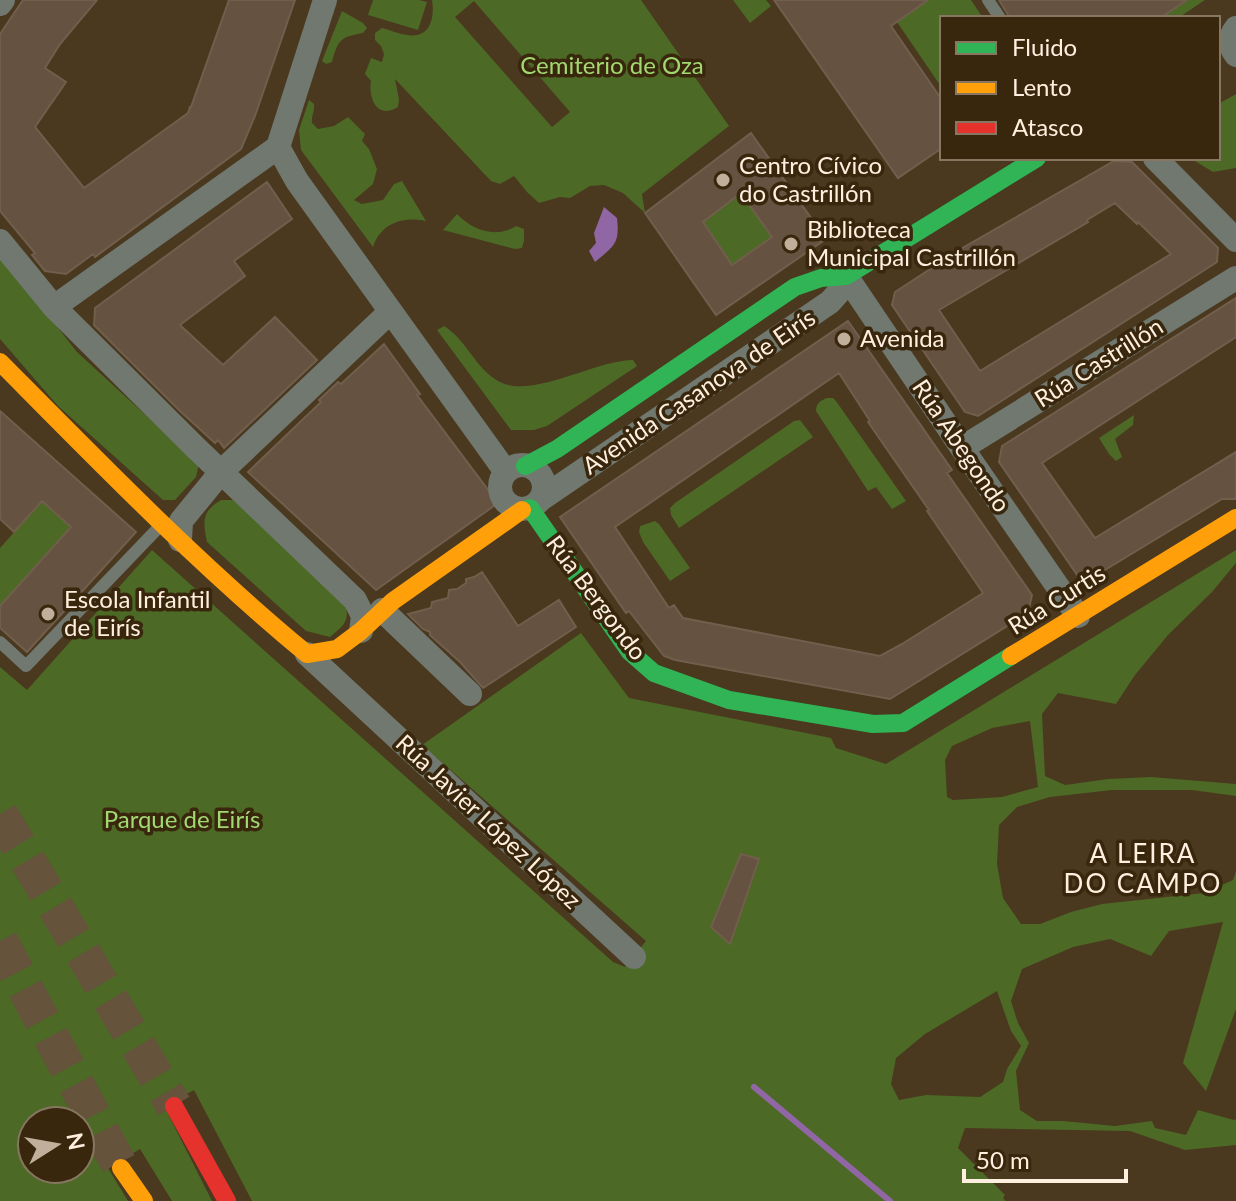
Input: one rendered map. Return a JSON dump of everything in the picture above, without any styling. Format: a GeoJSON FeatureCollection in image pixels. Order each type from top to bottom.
{"type":"FeatureCollection","features":[{"type":"Feature","properties":{"kind":"street"},"geometry":{"type":"LineString","coordinates":[[54,307],[278,147],[325,0]]}},
{"type":"Feature","properties":{"kind":"street"},"geometry":{"type":"LineString","coordinates":[[278,147],[297,181],[390,312],[516,469]]}},
{"type":"Feature","properties":{"kind":"street","name":"Avenida Casanova de Eirís"},"geometry":{"type":"LineString","coordinates":[[516,469],[557,449],[795,287],[821,278],[846,276],[1034,160]]}},
{"type":"Feature","properties":{"kind":"street"},"geometry":{"type":"LineString","coordinates":[[1157,160],[1236,240]]}},
{"type":"Feature","properties":{"kind":"street"},"geometry":{"type":"LineString","coordinates":[[0,241],[54,307],[355,600],[363,616],[361,631],[337,649],[307,654]]}},
{"type":"Feature","properties":{"kind":"street","name":"Avenida Casanova de Eirís"},"geometry":{"type":"LineString","coordinates":[[361,631],[382,610],[830,302],[846,276]]}},
{"type":"Feature","properties":{"kind":"street","name":"Rúa Abegondo"},"geometry":{"type":"LineString","coordinates":[[846,276],[1078,616]]}},
{"type":"Feature","properties":{"kind":"street","name":"Rúa Castrillón"},"geometry":{"type":"LineString","coordinates":[[962,448],[1236,278]]}},
{"type":"Feature","properties":{"kind":"street"},"geometry":{"type":"LineString","coordinates":[[171,532],[221,472],[390,312]]}},
{"type":"Feature","properties":{"kind":"street","name":"Rúa Javier López López"},"geometry":{"type":"LineString","coordinates":[[0,362],[171,532],[634,957]]}},
{"type":"Feature","properties":{"kind":"street"},"geometry":{"type":"LineString","coordinates":[[532,468],[542,478],[544,492],[531,506],[515,509],[503,499],[500,485],[516,469],[532,468]]}},
{"type":"Feature","properties":{"kind":"street","name":"Rúa Bergondo"},"geometry":{"type":"LineString","coordinates":[[531,506],[630,652],[654,673],[729,700],[873,724],[903,723]]}},
{"type":"Feature","properties":{"kind":"street","name":"Rúa Curtis"},"geometry":{"type":"LineString","coordinates":[[903,723],[1236,518]]}},
{"type":"Feature","properties":{"kind":"street"},"geometry":{"type":"LineString","coordinates":[[382,610],[470,694]]}},
{"type":"Feature","properties":{"kind":"street"},"geometry":{"type":"LineString","coordinates":[[337,649],[342,686]]}},
{"type":"Feature","properties":{"kind":"street"},"geometry":{"type":"LineString","coordinates":[[174,1106],[227,1201]]}},
{"type":"Feature","properties":{"kind":"street"},"geometry":{"type":"LineString","coordinates":[[121,1168],[144,1201]]}},
{"type":"Feature","properties":{"kind":"lane"},"geometry":{"type":"LineString","coordinates":[[0,642],[26,666],[171,532]]}},
{"type":"Feature","properties":{"kind":"green space"},"geometry":{"type":"Polygon","coordinates":[[[373,0],[427,2],[418,30],[368,15],[373,0]]]}},
{"type":"Feature","properties":{"kind":"green space","name":"Cemiterio de Oza"},"geometry":{"type":"Polygon","coordinates":[[[432,0],[641,0],[729,126],[642,194],[645,213],[623,193],[604,185],[590,186],[570,198],[560,197],[539,203],[514,176],[500,184],[491,181],[395,79],[398,107],[384,111],[373,100],[371,81],[365,74],[371,58],[382,62],[384,54],[375,40],[375,33],[382,28],[407,35],[421,34],[429,26],[432,0]],[[474,1],[455,17],[552,127],[570,112],[474,1]]]}},
{"type":"Feature","properties":{"kind":"green space"},"geometry":{"type":"Polygon","coordinates":[[[733,0],[766,0],[771,6],[750,23],[733,0]]]}},
{"type":"Feature","properties":{"kind":"green space"},"geometry":{"type":"Polygon","coordinates":[[[928,0],[971,0],[982,16],[940,16],[940,85],[897,22],[928,0]]]}},
{"type":"Feature","properties":{"kind":"green space"},"geometry":{"type":"Polygon","coordinates":[[[1187,0],[1205,0],[1181,16],[1163,16],[1187,0]]]}},
{"type":"Feature","properties":{"kind":"green space"},"geometry":{"type":"Polygon","coordinates":[[[342,11],[367,28],[363,33],[342,40],[332,62],[326,64],[322,61],[342,11]]]}},
{"type":"Feature","properties":{"kind":"green space"},"geometry":{"type":"Polygon","coordinates":[[[1236,94],[1236,168],[1213,172],[1193,160],[1220,160],[1220,103],[1236,94]]]}},
{"type":"Feature","properties":{"kind":"green space"},"geometry":{"type":"Polygon","coordinates":[[[309,100],[314,104],[312,123],[318,129],[334,126],[348,117],[365,134],[362,141],[377,169],[373,184],[354,200],[362,204],[383,200],[394,184],[402,181],[426,221],[394,223],[381,232],[373,247],[301,150],[299,130],[309,100]]]}},
{"type":"Feature","properties":{"kind":"green space"},"geometry":{"type":"Polygon","coordinates":[[[741,193],[772,237],[732,265],[703,222],[741,193]]]}},
{"type":"Feature","properties":{"kind":"green space"},"geometry":{"type":"Polygon","coordinates":[[[457,214],[485,231],[500,232],[516,226],[524,229],[522,248],[515,249],[443,230],[457,214]]]}},
{"type":"Feature","properties":{"kind":"green space"},"geometry":{"type":"Polygon","coordinates":[[[0,254],[77,352],[199,464],[196,477],[175,500],[163,500],[58,406],[0,339],[0,254]]]}},
{"type":"Feature","properties":{"kind":"green space"},"geometry":{"type":"Polygon","coordinates":[[[444,326],[492,377],[513,386],[546,383],[618,362],[633,360],[637,366],[547,426],[534,430],[511,430],[437,330],[444,326]]]}},
{"type":"Feature","properties":{"kind":"green space"},"geometry":{"type":"Polygon","coordinates":[[[827,398],[836,401],[906,501],[892,509],[876,487],[868,491],[816,411],[819,403],[827,398]]]}},
{"type":"Feature","properties":{"kind":"green space"},"geometry":{"type":"Polygon","coordinates":[[[1134,415],[1133,425],[1115,439],[1122,457],[1116,461],[1099,438],[1134,415]]]}},
{"type":"Feature","properties":{"kind":"green space"},"geometry":{"type":"Polygon","coordinates":[[[800,420],[813,437],[679,528],[671,515],[670,508],[675,503],[794,421],[800,420]]]}},
{"type":"Feature","properties":{"kind":"green space"},"geometry":{"type":"Polygon","coordinates":[[[221,500],[237,500],[344,598],[346,620],[330,637],[306,631],[207,542],[205,518],[221,500]]]}},
{"type":"Feature","properties":{"kind":"green space"},"geometry":{"type":"Polygon","coordinates":[[[42,501],[71,527],[0,606],[0,548],[42,501]]]}},
{"type":"Feature","properties":{"kind":"green space"},"geometry":{"type":"Polygon","coordinates":[[[655,521],[690,568],[670,581],[639,532],[640,526],[655,521]]]}},
{"type":"Feature","properties":{"kind":"green space","name":"Parque de Eirís"},"geometry":{"type":"Polygon","coordinates":[[[152,550],[613,962],[625,967],[646,941],[422,745],[581,633],[629,698],[831,738],[836,748],[886,764],[1236,550],[1236,563],[1212,592],[1168,635],[1116,704],[1058,693],[1042,714],[1045,776],[1065,785],[1151,777],[1236,784],[1236,796],[1192,790],[1112,790],[1050,797],[1017,807],[999,825],[997,864],[1003,898],[1021,924],[1040,924],[1102,904],[1204,893],[1233,880],[1236,871],[1236,1009],[1206,1091],[1183,1063],[1223,922],[1169,931],[1151,956],[1110,939],[1073,947],[1022,969],[1011,1001],[1029,1043],[1016,1071],[1020,1110],[1037,1121],[1115,1126],[1152,1121],[1155,1128],[1186,1135],[1198,1110],[1236,1119],[1236,1145],[1185,1150],[1130,1131],[965,1128],[958,1148],[1005,1195],[1003,1198],[1006,1201],[252,1201],[194,1090],[164,1106],[212,1201],[172,1201],[140,1149],[108,1168],[128,1201],[0,1201],[0,667],[27,690],[152,550]],[[1030,721],[992,728],[952,746],[945,760],[947,797],[953,800],[1002,797],[1038,787],[1030,721]],[[997,991],[925,1034],[896,1058],[891,1084],[899,1100],[926,1095],[980,1097],[1003,1082],[1021,1046],[1011,1031],[997,991]]]}},
{"type":"Feature","properties":{"kind":"shaded area"},"geometry":{"type":"Polygon","coordinates":[[[604,207],[617,218],[618,234],[611,248],[595,262],[589,251],[596,243],[594,233],[604,207]]]}},
{"type":"Feature","properties":{"kind":"building"},"geometry":{"type":"Polygon","coordinates":[[[23,0],[97,0],[60,44],[45,68],[66,82],[35,127],[84,188],[188,113],[229,0],[295,0],[241,149],[95,257],[93,254],[66,274],[45,271],[32,255],[35,253],[0,211],[0,34],[23,0]]]}},
{"type":"Feature","properties":{"kind":"building"},"geometry":{"type":"Polygon","coordinates":[[[774,0],[928,0],[891,26],[940,97],[940,149],[898,178],[774,0]]]}},
{"type":"Feature","properties":{"kind":"building"},"geometry":{"type":"Polygon","coordinates":[[[999,0],[1187,0],[1163,16],[1009,16],[999,0]]]}},
{"type":"Feature","properties":{"kind":"building","name":"Biblioteca Municipal Castrillón"},"geometry":{"type":"Polygon","coordinates":[[[751,133],[826,239],[716,315],[645,213],[751,133]],[[741,193],[703,222],[732,265],[772,237],[741,193]]]}},
{"type":"Feature","properties":{"kind":"building"},"geometry":{"type":"Polygon","coordinates":[[[1114,161],[1132,162],[1218,248],[1217,262],[978,416],[965,412],[892,305],[895,292],[964,247],[1114,161]],[[1115,203],[939,310],[980,371],[1171,254],[1115,203]]]}},
{"type":"Feature","properties":{"kind":"building"},"geometry":{"type":"Polygon","coordinates":[[[267,182],[292,219],[234,261],[245,276],[180,325],[223,365],[275,317],[317,360],[224,448],[180,411],[94,325],[95,308],[267,182]]]}},
{"type":"Feature","properties":{"kind":"building"},"geometry":{"type":"Polygon","coordinates":[[[1236,298],[1236,337],[1042,463],[1095,538],[1236,452],[1236,499],[1222,499],[1090,579],[1078,576],[999,462],[1002,446],[1236,298]]]}},
{"type":"Feature","properties":{"kind":"building"},"geometry":{"type":"Polygon","coordinates":[[[848,321],[952,470],[947,473],[1032,595],[1028,613],[890,699],[664,656],[629,611],[626,613],[560,517],[848,321]],[[839,373],[615,527],[669,608],[674,605],[683,618],[880,656],[983,593],[839,373]]]}},
{"type":"Feature","properties":{"kind":"building"},"geometry":{"type":"Polygon","coordinates":[[[384,344],[420,394],[417,395],[498,503],[376,590],[248,472],[338,382],[341,384],[384,344]]]}},
{"type":"Feature","properties":{"kind":"building"},"geometry":{"type":"Polygon","coordinates":[[[0,411],[136,532],[27,652],[0,628],[0,606],[71,527],[42,501],[14,532],[0,519],[0,411]]]}},
{"type":"Feature","properties":{"kind":"building"},"geometry":{"type":"Polygon","coordinates":[[[482,572],[518,626],[559,600],[576,627],[483,688],[430,632],[408,614],[431,608],[432,602],[448,598],[449,590],[457,589],[466,583],[466,579],[482,572]]]}},
{"type":"Feature","properties":{"kind":"building"},"geometry":{"type":"Polygon","coordinates":[[[741,854],[759,859],[730,944],[711,927],[741,854]]]}},
{"type":"Feature","properties":{"kind":"waterway"},"geometry":{"type":"LineString","coordinates":[[754,1087],[890,1201]]}},
{"type":"Feature","properties":{"kind":"tunnel"},"geometry":{"type":"LineString","coordinates":[[0,814],[174,1106]]}},
{"type":"Feature","properties":{"kind":"tunnel"},"geometry":{"type":"LineString","coordinates":[[0,941],[121,1168]]}},
{"type":"Feature","properties":{"kind":"traffic: fast"},"geometry":{"type":"LineString","coordinates":[[525,466],[557,449],[795,287],[821,278],[846,276],[1034,160]]}},
{"type":"Feature","properties":{"kind":"traffic: fast"},"geometry":{"type":"LineString","coordinates":[[530,508],[630,652],[654,673],[729,700],[873,724],[903,723],[1011,656]]}},
{"type":"Feature","properties":{"kind":"traffic: slow"},"geometry":{"type":"LineString","coordinates":[[0,362],[188,548],[307,654],[337,649],[393,601],[522,510]]}},
{"type":"Feature","properties":{"kind":"traffic: slow"},"geometry":{"type":"LineString","coordinates":[[1011,656],[1236,518]]}},
{"type":"Feature","properties":{"kind":"traffic: slow"},"geometry":{"type":"LineString","coordinates":[[121,1168],[144,1201]]}},
{"type":"Feature","properties":{"kind":"traffic: jam"},"geometry":{"type":"LineString","coordinates":[[174,1106],[227,1201]]}},
{"type":"Feature","properties":{"kind":"place","name":"Centro Cívico do Castrillón"},"geometry":{"type":"Point","coordinates":[723,180]}},
{"type":"Feature","properties":{"kind":"place","name":"Biblioteca Municipal Castrillón"},"geometry":{"type":"Point","coordinates":[791,244]}},
{"type":"Feature","properties":{"kind":"place","name":"Avenida"},"geometry":{"type":"Point","coordinates":[844,339]}},
{"type":"Feature","properties":{"kind":"place","name":"Escola Infantil de Eirís"},"geometry":{"type":"Point","coordinates":[48,614]}},
{"type":"Feature","properties":{"kind":"district","name":"A LEIRA DO CAMPO"},"geometry":{"type":"Point","coordinates":[1143,869]}}]}
